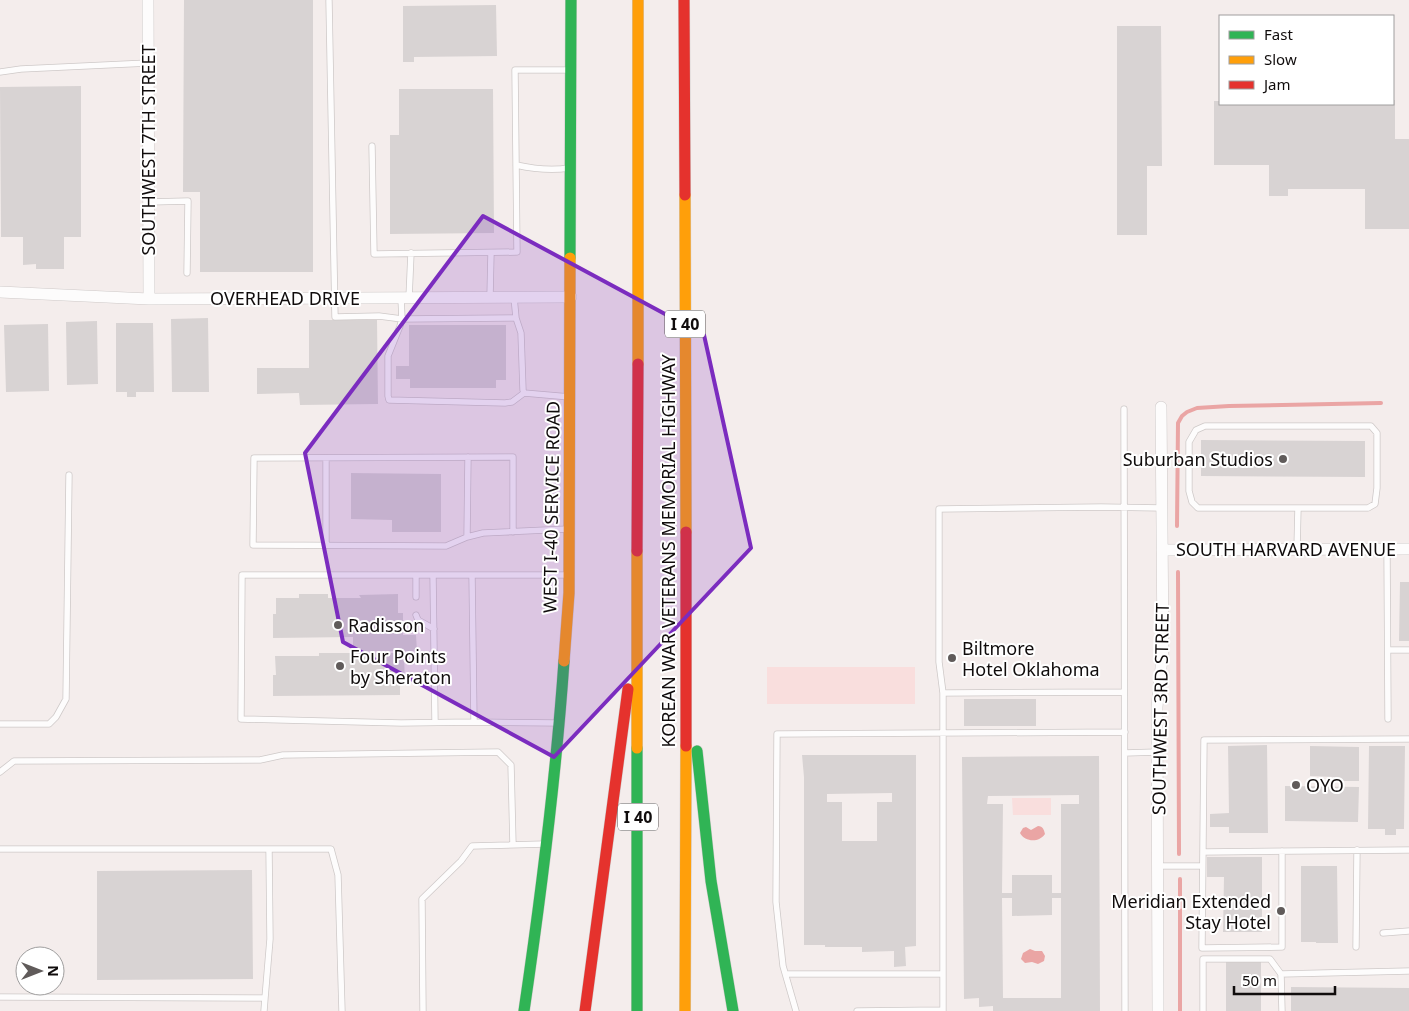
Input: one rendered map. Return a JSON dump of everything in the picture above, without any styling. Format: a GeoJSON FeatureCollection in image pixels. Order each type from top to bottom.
{"type":"FeatureCollection","features":[{"type":"Feature","properties":{"kind":"main road","name":"WEST I-40 SERVICE ROAD"},"geometry":{"type":"LineString","coordinates":[[524,1011],[547,844],[560,723],[569,575],[571,0]]}},
{"type":"Feature","properties":{"kind":"main road","name":"KOREAN WAR VETERANS MEMORIAL HIGHWAY"},"geometry":{"type":"LineString","coordinates":[[637,1011],[639,622],[638,0]]}},
{"type":"Feature","properties":{"kind":"main road","name":"KOREAN WAR VETERANS MEMORIAL HIGHWAY"},"geometry":{"type":"LineString","coordinates":[[684,0],[685,1011]]}},
{"type":"Feature","properties":{"kind":"main road"},"geometry":{"type":"LineString","coordinates":[[585,1011],[617,765],[639,622]]}},
{"type":"Feature","properties":{"kind":"main road"},"geometry":{"type":"LineString","coordinates":[[686,647],[711,881],[733,1011]]}},
{"type":"Feature","properties":{"kind":"street","name":"SOUTHWEST 7TH STREET"},"geometry":{"type":"LineString","coordinates":[[148,0],[149,299]]}},
{"type":"Feature","properties":{"kind":"street","name":"OVERHEAD DRIVE"},"geometry":{"type":"LineString","coordinates":[[0,292],[149,299],[571,297]]}},
{"type":"Feature","properties":{"kind":"street","name":"SOUTHWEST 3RD STREET"},"geometry":{"type":"LineString","coordinates":[[1158,1011],[1157,707],[1163,648],[1161,407]]}},
{"type":"Feature","properties":{"kind":"street","name":"SOUTH HARVARD AVENUE"},"geometry":{"type":"LineString","coordinates":[[1162,550],[1409,548]]}},
{"type":"Feature","properties":{"kind":"lane"},"geometry":{"type":"LineString","coordinates":[[329,1],[335,317],[379,316],[402,319],[516,318]]}},
{"type":"Feature","properties":{"kind":"lane"},"geometry":{"type":"LineString","coordinates":[[0,72],[21,69],[148,63]]}},
{"type":"Feature","properties":{"kind":"lane"},"geometry":{"type":"LineString","coordinates":[[372,146],[374,254],[518,252],[515,70],[571,70]]}},
{"type":"Feature","properties":{"kind":"lane"},"geometry":{"type":"LineString","coordinates":[[516,165],[537,170],[557,170],[571,167]]}},
{"type":"Feature","properties":{"kind":"lane"},"geometry":{"type":"LineString","coordinates":[[149,202],[188,201],[187,273]]}},
{"type":"Feature","properties":{"kind":"lane"},"geometry":{"type":"LineString","coordinates":[[411,253],[402,319],[388,356],[389,400],[512,402],[524,393],[570,397]]}},
{"type":"Feature","properties":{"kind":"lane"},"geometry":{"type":"LineString","coordinates":[[490,297],[491,253]]}},
{"type":"Feature","properties":{"kind":"lane"},"geometry":{"type":"LineString","coordinates":[[514,297],[516,318],[521,333],[524,393]]}},
{"type":"Feature","properties":{"kind":"lane"},"geometry":{"type":"LineString","coordinates":[[1124,409],[1124,1011]]}},
{"type":"Feature","properties":{"kind":"lane"},"geometry":{"type":"LineString","coordinates":[[1205,426],[1371,426],[1376,433],[1378,488],[1375,504],[1368,508],[1298,508],[1198,508],[1192,502],[1189,491],[1190,442],[1196,430],[1205,426]]}},
{"type":"Feature","properties":{"kind":"lane"},"geometry":{"type":"LineString","coordinates":[[466,537],[468,457]]}},
{"type":"Feature","properties":{"kind":"lane"},"geometry":{"type":"LineString","coordinates":[[512,532],[513,457],[254,458],[253,545],[446,546],[466,537],[483,533],[512,532],[570,529]]}},
{"type":"Feature","properties":{"kind":"lane"},"geometry":{"type":"LineString","coordinates":[[326,458],[326,544]]}},
{"type":"Feature","properties":{"kind":"lane"},"geometry":{"type":"LineString","coordinates":[[0,724],[49,724],[56,717],[66,699],[69,475]]}},
{"type":"Feature","properties":{"kind":"lane"},"geometry":{"type":"LineString","coordinates":[[857,1011],[943,1011],[943,692],[939,662],[939,509],[1162,508]]}},
{"type":"Feature","properties":{"kind":"lane"},"geometry":{"type":"LineString","coordinates":[[1296,549],[1298,508]]}},
{"type":"Feature","properties":{"kind":"lane"},"geometry":{"type":"LineString","coordinates":[[1387,549],[1388,719]]}},
{"type":"Feature","properties":{"kind":"lane"},"geometry":{"type":"LineString","coordinates":[[560,723],[242,719],[242,575],[569,575]]}},
{"type":"Feature","properties":{"kind":"lane"},"geometry":{"type":"LineString","coordinates":[[416,575],[416,596]]}},
{"type":"Feature","properties":{"kind":"lane"},"geometry":{"type":"LineString","coordinates":[[433,575],[435,722]]}},
{"type":"Feature","properties":{"kind":"lane"},"geometry":{"type":"LineString","coordinates":[[472,575],[474,722]]}},
{"type":"Feature","properties":{"kind":"lane"},"geometry":{"type":"LineString","coordinates":[[416,615],[418,620],[434,629]]}},
{"type":"Feature","properties":{"kind":"lane"},"geometry":{"type":"LineString","coordinates":[[1388,650],[1409,650]]}},
{"type":"Feature","properties":{"kind":"lane"},"geometry":{"type":"LineString","coordinates":[[943,692],[1124,692]]}},
{"type":"Feature","properties":{"kind":"lane"},"geometry":{"type":"LineString","coordinates":[[796,1011],[783,966],[776,902],[777,734],[1125,732]]}},
{"type":"Feature","properties":{"kind":"lane"},"geometry":{"type":"LineString","coordinates":[[1282,851],[1282,947],[1202,948],[1204,740],[1409,739]]}},
{"type":"Feature","properties":{"kind":"lane"},"geometry":{"type":"LineString","coordinates":[[0,772],[14,762],[260,760],[283,755],[498,752],[511,766],[513,845]]}},
{"type":"Feature","properties":{"kind":"lane"},"geometry":{"type":"LineString","coordinates":[[1125,752],[1157,752]]}},
{"type":"Feature","properties":{"kind":"lane"},"geometry":{"type":"LineString","coordinates":[[423,1011],[422,899],[461,862],[472,846],[547,844]]}},
{"type":"Feature","properties":{"kind":"lane"},"geometry":{"type":"LineString","coordinates":[[264,1011],[270,939],[269,848]]}},
{"type":"Feature","properties":{"kind":"lane"},"geometry":{"type":"LineString","coordinates":[[0,849],[331,848],[338,875],[342,1011]]}},
{"type":"Feature","properties":{"kind":"lane"},"geometry":{"type":"LineString","coordinates":[[1356,947],[1357,850]]}},
{"type":"Feature","properties":{"kind":"lane"},"geometry":{"type":"LineString","coordinates":[[1203,852],[1409,850]]}},
{"type":"Feature","properties":{"kind":"lane"},"geometry":{"type":"LineString","coordinates":[[1158,866],[1202,866]]}},
{"type":"Feature","properties":{"kind":"lane"},"geometry":{"type":"LineString","coordinates":[[1383,933],[1409,931]]}},
{"type":"Feature","properties":{"kind":"lane"},"geometry":{"type":"LineString","coordinates":[[1203,1011],[1203,959],[1270,959],[1281,974],[1282,1011]]}},
{"type":"Feature","properties":{"kind":"lane"},"geometry":{"type":"LineString","coordinates":[[1281,974],[1409,971]]}},
{"type":"Feature","properties":{"kind":"lane"},"geometry":{"type":"LineString","coordinates":[[786,974],[943,974]]}},
{"type":"Feature","properties":{"kind":"lane"},"geometry":{"type":"LineString","coordinates":[[0,997],[265,998]]}},
{"type":"Feature","properties":{"kind":"highlighted area"},"geometry":{"type":"Polygon","coordinates":[[[483,216],[704,335],[751,548],[554,757],[343,642],[305,453],[483,216]]]}},
{"type":"Feature","properties":{"kind":"shaded area"},"geometry":{"type":"Polygon","coordinates":[[[767,667],[915,667],[915,704],[767,704],[767,667]]]}},
{"type":"Feature","properties":{"kind":"shaded area"},"geometry":{"type":"Polygon","coordinates":[[[1012,798],[1051,798],[1051,815],[1013,815],[1012,798]]]}},
{"type":"Feature","properties":{"kind":"shaded area"},"geometry":{"type":"Polygon","coordinates":[[[1038,826],[1042,827],[1045,834],[1039,839],[1029,840],[1020,833],[1023,828],[1026,827],[1031,830],[1038,826]]]}},
{"type":"Feature","properties":{"kind":"shaded area"},"geometry":{"type":"Polygon","coordinates":[[[1030,949],[1042,951],[1045,956],[1044,961],[1038,964],[1032,962],[1025,963],[1021,959],[1023,953],[1030,949]]]}},
{"type":"Feature","properties":{"kind":"building"},"geometry":{"type":"Polygon","coordinates":[[[184,0],[313,0],[313,272],[200,272],[200,192],[183,192],[184,0]]]}},
{"type":"Feature","properties":{"kind":"building"},"geometry":{"type":"Polygon","coordinates":[[[496,5],[497,56],[414,57],[414,62],[403,62],[403,6],[496,5]]]}},
{"type":"Feature","properties":{"kind":"building"},"geometry":{"type":"Polygon","coordinates":[[[1117,26],[1161,26],[1162,166],[1147,166],[1147,235],[1117,235],[1117,26]]]}},
{"type":"Feature","properties":{"kind":"building"},"geometry":{"type":"Polygon","coordinates":[[[81,86],[81,237],[64,237],[64,269],[36,269],[36,264],[23,265],[23,237],[1,237],[0,87],[81,86]]]}},
{"type":"Feature","properties":{"kind":"building"},"geometry":{"type":"Polygon","coordinates":[[[399,89],[493,89],[494,233],[390,234],[390,135],[399,135],[399,89]]]}},
{"type":"Feature","properties":{"kind":"building"},"geometry":{"type":"Polygon","coordinates":[[[1395,100],[1395,139],[1409,139],[1409,229],[1365,229],[1365,189],[1288,189],[1288,196],[1269,196],[1269,165],[1214,165],[1214,101],[1219,101],[1219,105],[1394,105],[1395,100]]]}},
{"type":"Feature","properties":{"kind":"building"},"geometry":{"type":"Polygon","coordinates":[[[208,318],[209,392],[172,392],[171,319],[208,318]]]}},
{"type":"Feature","properties":{"kind":"building"},"geometry":{"type":"Polygon","coordinates":[[[309,320],[377,320],[378,404],[300,405],[299,393],[257,394],[257,368],[309,368],[309,320]]]}},
{"type":"Feature","properties":{"kind":"building"},"geometry":{"type":"Polygon","coordinates":[[[97,321],[98,384],[67,385],[66,322],[97,321]]]}},
{"type":"Feature","properties":{"kind":"building"},"geometry":{"type":"Polygon","coordinates":[[[116,323],[153,323],[154,392],[136,392],[136,397],[127,397],[127,392],[116,392],[116,323]]]}},
{"type":"Feature","properties":{"kind":"building"},"geometry":{"type":"Polygon","coordinates":[[[48,324],[49,391],[6,392],[4,325],[48,324]]]}},
{"type":"Feature","properties":{"kind":"building"},"geometry":{"type":"Polygon","coordinates":[[[409,325],[506,325],[506,380],[496,380],[496,388],[410,388],[410,379],[396,379],[396,366],[409,366],[409,325]]]}},
{"type":"Feature","properties":{"kind":"building","name":"Suburban Studios"},"geometry":{"type":"Polygon","coordinates":[[[1201,440],[1365,441],[1365,477],[1201,476],[1201,440]]]}},
{"type":"Feature","properties":{"kind":"building"},"geometry":{"type":"Polygon","coordinates":[[[351,473],[441,474],[441,532],[392,532],[392,520],[351,519],[351,473]]]}},
{"type":"Feature","properties":{"kind":"building"},"geometry":{"type":"Polygon","coordinates":[[[1400,582],[1409,582],[1409,641],[1399,641],[1400,582]]]}},
{"type":"Feature","properties":{"kind":"building","name":"Radisson"},"geometry":{"type":"Polygon","coordinates":[[[299,594],[328,594],[328,598],[361,598],[359,595],[398,594],[398,613],[403,613],[403,635],[416,635],[417,651],[353,651],[353,637],[273,638],[273,614],[276,614],[276,598],[299,598],[299,594]]]}},
{"type":"Feature","properties":{"kind":"building","name":"Four Points by Sheraton"},"geometry":{"type":"Polygon","coordinates":[[[319,653],[400,653],[400,655],[404,655],[405,685],[400,685],[400,695],[273,696],[273,675],[276,675],[275,656],[319,656],[319,653]]]}},
{"type":"Feature","properties":{"kind":"building"},"geometry":{"type":"Polygon","coordinates":[[[964,699],[1036,699],[1036,726],[964,726],[964,699]]]}},
{"type":"Feature","properties":{"kind":"building"},"geometry":{"type":"Polygon","coordinates":[[[1267,745],[1268,833],[1229,833],[1229,827],[1210,827],[1210,814],[1229,813],[1228,746],[1267,745]]]}},
{"type":"Feature","properties":{"kind":"building"},"geometry":{"type":"Polygon","coordinates":[[[1310,746],[1359,747],[1359,781],[1334,781],[1334,777],[1310,776],[1310,746]]]}},
{"type":"Feature","properties":{"kind":"building"},"geometry":{"type":"Polygon","coordinates":[[[1369,746],[1405,746],[1404,829],[1396,829],[1396,835],[1385,835],[1385,829],[1368,829],[1369,746]]]}},
{"type":"Feature","properties":{"kind":"building"},"geometry":{"type":"Polygon","coordinates":[[[802,755],[916,755],[916,946],[905,947],[906,966],[894,967],[894,951],[862,952],[862,947],[804,945],[804,777],[802,755]],[[892,793],[827,794],[827,802],[842,802],[842,841],[877,841],[877,802],[892,802],[892,793]]]}},
{"type":"Feature","properties":{"kind":"building"},"geometry":{"type":"Polygon","coordinates":[[[1099,756],[1100,1011],[993,1011],[993,1006],[979,1007],[979,998],[964,999],[962,757],[1099,756]],[[1079,795],[988,796],[987,804],[1003,804],[1002,893],[1012,893],[1012,875],[1052,875],[1052,893],[1061,893],[1061,804],[1079,804],[1079,795]],[[1002,898],[1003,998],[1061,998],[1061,898],[1052,898],[1052,915],[1012,916],[1012,898],[1002,898]]]}},
{"type":"Feature","properties":{"kind":"building"},"geometry":{"type":"Polygon","coordinates":[[[1285,786],[1359,787],[1358,822],[1285,821],[1285,786]]]}},
{"type":"Feature","properties":{"kind":"building"},"geometry":{"type":"Polygon","coordinates":[[[1207,857],[1262,857],[1262,932],[1223,932],[1224,877],[1207,877],[1207,857]]]}},
{"type":"Feature","properties":{"kind":"building"},"geometry":{"type":"Polygon","coordinates":[[[1301,866],[1337,866],[1338,943],[1301,942],[1301,866]]]}},
{"type":"Feature","properties":{"kind":"building"},"geometry":{"type":"Polygon","coordinates":[[[252,870],[253,979],[97,980],[97,871],[252,870]]]}},
{"type":"Feature","properties":{"kind":"building"},"geometry":{"type":"Polygon","coordinates":[[[1226,961],[1261,961],[1261,1011],[1226,1011],[1226,961]]]}},
{"type":"Feature","properties":{"kind":"building"},"geometry":{"type":"Polygon","coordinates":[[[1291,987],[1409,988],[1409,1011],[1291,1011],[1291,987]]]}},
{"type":"Feature","properties":{"kind":"waterway"},"geometry":{"type":"LineString","coordinates":[[1177,526],[1178,423],[1187,412],[1197,408],[1229,406],[1381,403]]}},
{"type":"Feature","properties":{"kind":"waterway"},"geometry":{"type":"LineString","coordinates":[[1178,572],[1179,854]]}},
{"type":"Feature","properties":{"kind":"waterway"},"geometry":{"type":"LineString","coordinates":[[1180,879],[1180,1011]]}},
{"type":"Feature","properties":{"kind":"traffic: fast"},"geometry":{"type":"LineString","coordinates":[[570,258],[571,0]]}},
{"type":"Feature","properties":{"kind":"traffic: fast"},"geometry":{"type":"LineString","coordinates":[[524,1011],[557,749],[564,661]]}},
{"type":"Feature","properties":{"kind":"traffic: fast"},"geometry":{"type":"LineString","coordinates":[[637,748],[637,1011]]}},
{"type":"Feature","properties":{"kind":"traffic: fast"},"geometry":{"type":"LineString","coordinates":[[697,751],[711,881],[733,1011]]}},
{"type":"Feature","properties":{"kind":"traffic: slow"},"geometry":{"type":"LineString","coordinates":[[638,0],[638,364]]}},
{"type":"Feature","properties":{"kind":"traffic: slow"},"geometry":{"type":"LineString","coordinates":[[685,195],[686,532]]}},
{"type":"Feature","properties":{"kind":"traffic: slow"},"geometry":{"type":"LineString","coordinates":[[564,661],[569,593],[570,258]]}},
{"type":"Feature","properties":{"kind":"traffic: slow"},"geometry":{"type":"LineString","coordinates":[[637,551],[637,748]]}},
{"type":"Feature","properties":{"kind":"traffic: slow"},"geometry":{"type":"LineString","coordinates":[[685,1011],[686,746]]}},
{"type":"Feature","properties":{"kind":"traffic: jam"},"geometry":{"type":"LineString","coordinates":[[684,0],[685,195]]}},
{"type":"Feature","properties":{"kind":"traffic: jam"},"geometry":{"type":"LineString","coordinates":[[637,551],[638,364]]}},
{"type":"Feature","properties":{"kind":"traffic: jam"},"geometry":{"type":"LineString","coordinates":[[686,532],[686,746]]}},
{"type":"Feature","properties":{"kind":"traffic: jam"},"geometry":{"type":"LineString","coordinates":[[585,1011],[628,689]]}},
{"type":"Feature","properties":{"kind":"place","name":"Suburban Studios"},"geometry":{"type":"Point","coordinates":[1283,459]}},
{"type":"Feature","properties":{"kind":"place","name":"Radisson"},"geometry":{"type":"Point","coordinates":[338,625]}},
{"type":"Feature","properties":{"kind":"place","name":"Biltmore Hotel Oklahoma"},"geometry":{"type":"Point","coordinates":[952,658]}},
{"type":"Feature","properties":{"kind":"place","name":"Four Points by Sheraton"},"geometry":{"type":"Point","coordinates":[340,666]}},
{"type":"Feature","properties":{"kind":"place","name":"OYO"},"geometry":{"type":"Point","coordinates":[1296,785]}},
{"type":"Feature","properties":{"kind":"place","name":"Meridian Extended Stay Hotel"},"geometry":{"type":"Point","coordinates":[1281,911]}}]}
